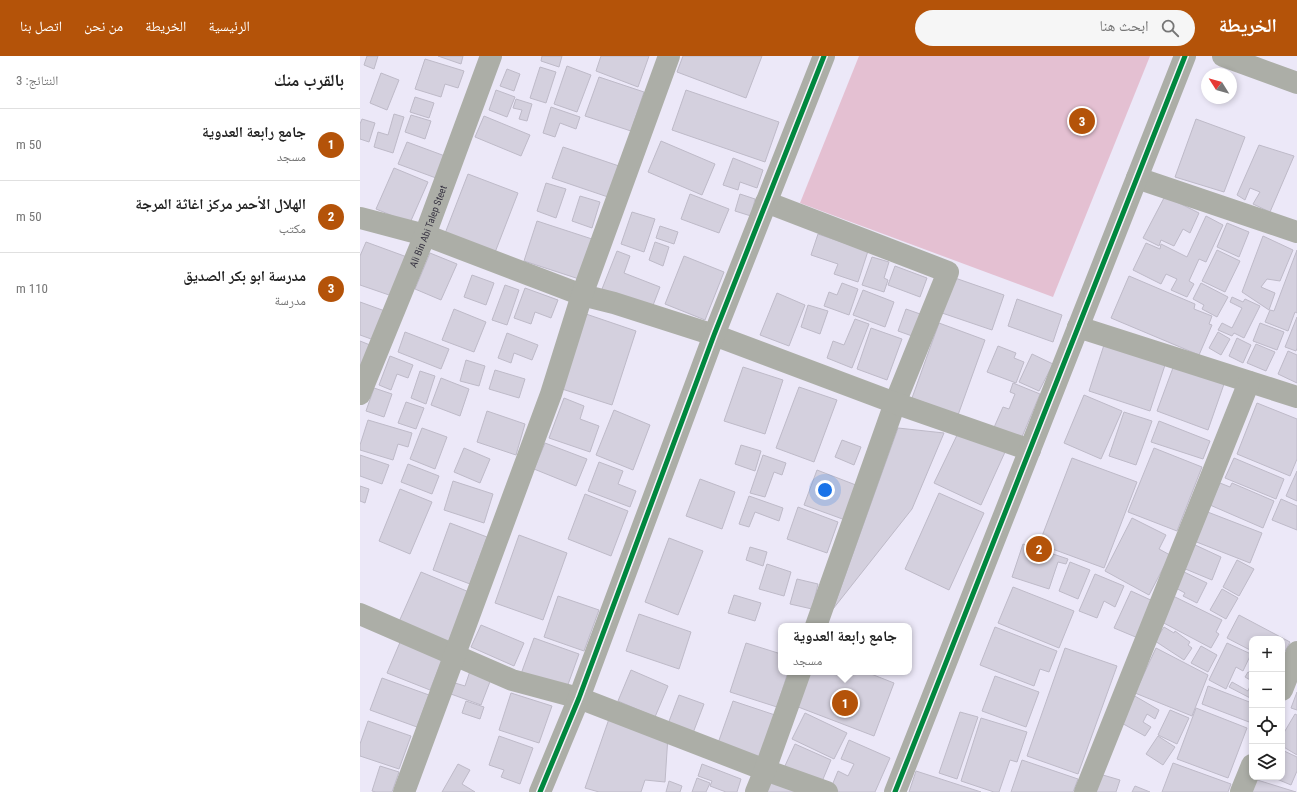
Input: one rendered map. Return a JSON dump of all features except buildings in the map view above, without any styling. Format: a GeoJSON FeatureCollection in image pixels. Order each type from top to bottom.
{"type":"FeatureCollection","features":[{"type":"Feature","properties":{"kind":"street","name":"Ali Bin Abi Talep Steet"},"geometry":{"type":"LineString","coordinates":[[360,394],[425,235],[491,56]]}},
{"type":"Feature","properties":{"kind":"street"},"geometry":{"type":"LineString","coordinates":[[404,792],[551,394],[582,295],[670,56]]}},
{"type":"Feature","properties":{"kind":"street"},"geometry":{"type":"LineString","coordinates":[[540,792],[579,698],[714,335],[824,56]]}},
{"type":"Feature","properties":{"kind":"street"},"geometry":{"type":"LineString","coordinates":[[895,792],[1185,56]]}},
{"type":"Feature","properties":{"kind":"street"},"geometry":{"type":"LineString","coordinates":[[1223,56],[1297,83]]}},
{"type":"Feature","properties":{"kind":"street"},"geometry":{"type":"LineString","coordinates":[[1137,178],[1297,232]]}},
{"type":"Feature","properties":{"kind":"street"},"geometry":{"type":"LineString","coordinates":[[766,202],[948,272],[895,403],[817,623]]}},
{"type":"Feature","properties":{"kind":"street"},"geometry":{"type":"LineString","coordinates":[[360,218],[425,235],[582,295],[614,303],[714,335],[895,403],[1030,450]]}},
{"type":"Feature","properties":{"kind":"street"},"geometry":{"type":"LineString","coordinates":[[1078,327],[1297,397]]}},
{"type":"Feature","properties":{"kind":"street"},"geometry":{"type":"LineString","coordinates":[[1085,792],[1249,382]]}},
{"type":"Feature","properties":{"kind":"street"},"geometry":{"type":"LineString","coordinates":[[360,614],[512,680],[579,698],[765,770],[827,792]]}},
{"type":"Feature","properties":{"kind":"street"},"geometry":{"type":"LineString","coordinates":[[1285,682],[1297,652]]}},
{"type":"Feature","properties":{"kind":"street"},"geometry":{"type":"LineString","coordinates":[[756,792],[799,675]]}},
{"type":"Feature","properties":{"kind":"street"},"geometry":{"type":"LineString","coordinates":[[1242,792],[1249,774]]}},
{"type":"Feature","properties":{"kind":"shaded area"},"geometry":{"type":"Polygon","coordinates":[[[859,56],[1150,56],[1053,297],[800,203],[859,56]]]}},
{"type":"Feature","properties":{"kind":"cycle path"},"geometry":{"type":"LineString","coordinates":[[540,792],[579,698],[714,335],[824,56]]}},
{"type":"Feature","properties":{"kind":"cycle path"},"geometry":{"type":"LineString","coordinates":[[895,792],[1185,56]]}},
{"type":"Feature","properties":{"kind":"place","name":"مدرسة ابو بكر الصديق"},"geometry":{"type":"Point","coordinates":[1082,121]}},
{"type":"Feature","properties":{"kind":"place","name":"الهلال الأحمر مركز اغاثة المرجة"},"geometry":{"type":"Point","coordinates":[1039,549]}},
{"type":"Feature","properties":{"kind":"place","name":"جامع رابعة العدوية"},"geometry":{"type":"Point","coordinates":[845,703]}}]}
